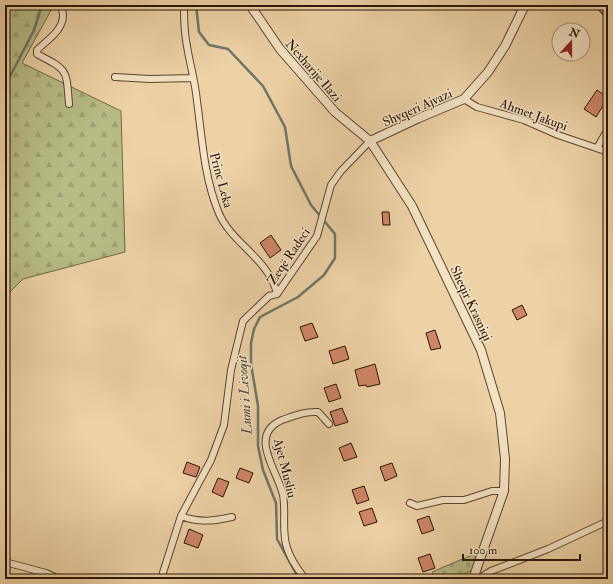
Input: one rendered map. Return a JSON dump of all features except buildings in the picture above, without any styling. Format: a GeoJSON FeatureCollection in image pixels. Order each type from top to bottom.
{"type":"FeatureCollection","features":[{"type":"Feature","properties":{"kind":"street"},"geometry":{"type":"LineString","coordinates":[[61,5],[63,15],[60,24],[51,38],[37,50],[37,54],[61,67],[68,81],[69,104]]}},
{"type":"Feature","properties":{"kind":"street","name":"Princ Leka"},"geometry":{"type":"LineString","coordinates":[[184,5],[185,33],[193,78],[202,147],[211,189],[218,212],[230,230],[264,267],[276,286],[277,294]]}},
{"type":"Feature","properties":{"kind":"street","name":"Nexharije Ilazi"},"geometry":{"type":"LineString","coordinates":[[250,5],[280,49],[335,112],[370,141]]}},
{"type":"Feature","properties":{"kind":"street","name":"Shyqeri Ajvazi"},"geometry":{"type":"LineString","coordinates":[[370,141],[464,99],[488,72],[505,46],[524,8],[515,5]]}},
{"type":"Feature","properties":{"kind":"street"},"geometry":{"type":"LineString","coordinates":[[115,77],[150,79],[193,78]]}},
{"type":"Feature","properties":{"kind":"street","name":"Ahmet Jakupi"},"geometry":{"type":"LineString","coordinates":[[464,99],[477,107],[524,120],[558,135],[608,152]]}},
{"type":"Feature","properties":{"kind":"street"},"geometry":{"type":"LineString","coordinates":[[597,148],[608,129]]}},
{"type":"Feature","properties":{"kind":"street","name":"Zeqë Radeci"},"geometry":{"type":"LineString","coordinates":[[161,579],[181,516],[211,460],[224,425],[231,370],[243,321],[269,296],[277,294],[317,236],[331,185],[341,170],[370,141]]}},
{"type":"Feature","properties":{"kind":"street","name":"Sheqir Krasniqi"},"geometry":{"type":"LineString","coordinates":[[370,141],[412,206],[481,350],[500,413],[505,459],[504,491],[473,579]]}},
{"type":"Feature","properties":{"kind":"street","name":"Ajet Musliu"},"geometry":{"type":"LineString","coordinates":[[304,579],[291,558],[286,543],[283,494],[270,463],[265,441],[268,430],[275,423],[309,412],[318,412],[329,424]]}},
{"type":"Feature","properties":{"kind":"street"},"geometry":{"type":"LineString","coordinates":[[410,503],[418,506],[443,500],[464,500],[492,491],[504,491]]}},
{"type":"Feature","properties":{"kind":"street"},"geometry":{"type":"LineString","coordinates":[[181,516],[191,520],[205,522],[232,517]]}},
{"type":"Feature","properties":{"kind":"street"},"geometry":{"type":"LineString","coordinates":[[478,579],[491,571],[548,549],[608,521]]}},
{"type":"Feature","properties":{"kind":"street"},"geometry":{"type":"LineString","coordinates":[[5,562],[46,573],[59,579]]}},
{"type":"Feature","properties":{"kind":"green space"},"geometry":{"type":"Polygon","coordinates":[[[5,5],[54,5],[22,63],[121,111],[125,252],[23,279],[5,297],[5,5]]]}},
{"type":"Feature","properties":{"kind":"green space"},"geometry":{"type":"Polygon","coordinates":[[[479,552],[473,570],[452,579],[436,579],[432,572],[479,552]]]}},
{"type":"Feature","properties":{"kind":"waterway"},"geometry":{"type":"LineString","coordinates":[[5,86],[34,30],[42,5]]}},
{"type":"Feature","properties":{"kind":"waterway","name":"Lumi i Livoqit"},"geometry":{"type":"LineString","coordinates":[[196,5],[199,32],[209,45],[228,49],[263,86],[285,127],[291,166],[311,205],[335,234],[335,258],[324,275],[298,297],[260,317],[254,329],[251,343],[251,364],[258,406],[258,446],[263,470],[276,503],[277,539],[299,579]]}}]}
